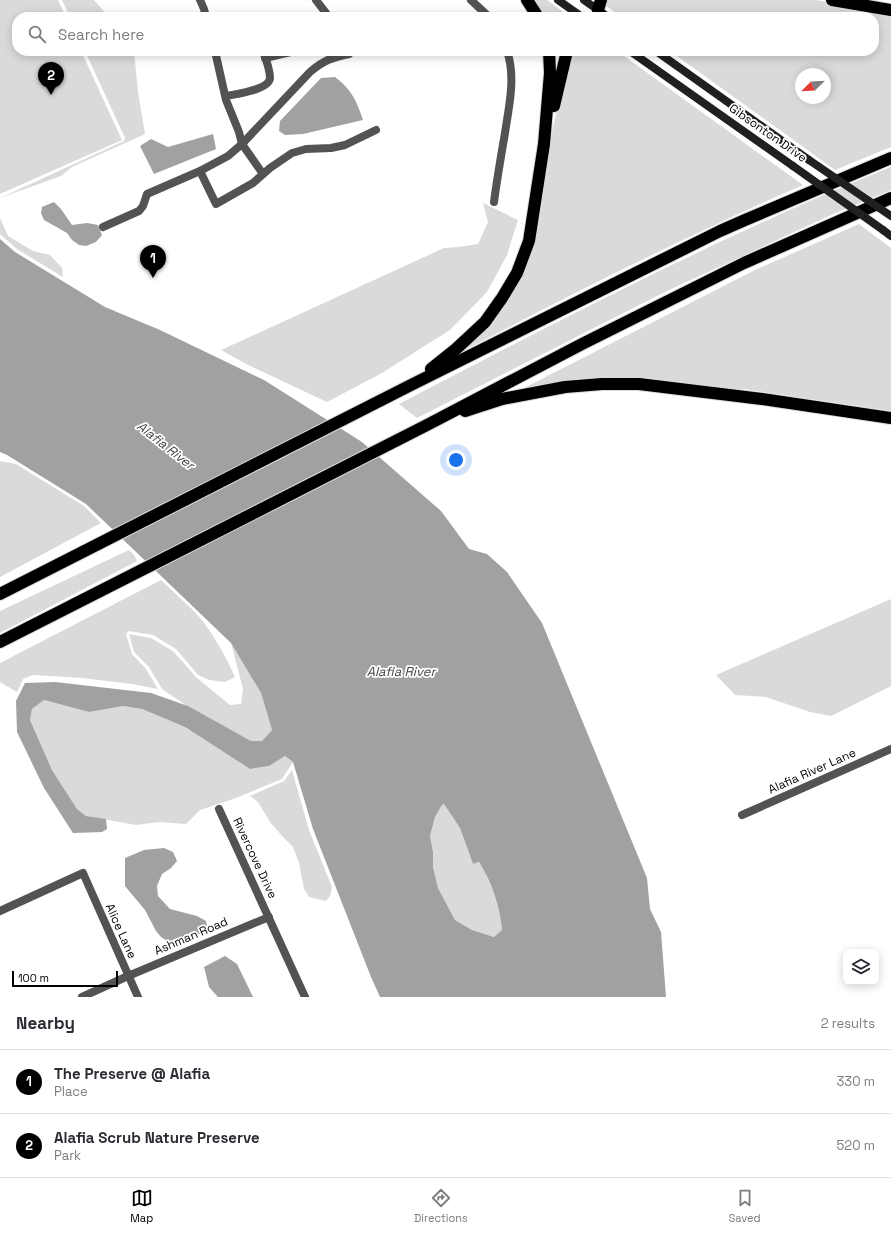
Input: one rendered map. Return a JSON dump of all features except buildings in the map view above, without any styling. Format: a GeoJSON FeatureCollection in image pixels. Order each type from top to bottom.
{"type":"FeatureCollection","features":[{"type":"Feature","properties":{"kind":"highway"},"geometry":{"type":"LineString","coordinates":[[527,0],[535,12]]}},
{"type":"Feature","properties":{"kind":"highway"},"geometry":{"type":"LineString","coordinates":[[832,0],[891,10]]}},
{"type":"Feature","properties":{"kind":"highway"},"geometry":{"type":"LineString","coordinates":[[411,385],[456,349],[484,322],[502,298],[517,273],[529,241],[544,144],[550,72],[549,56]]}},
{"type":"Feature","properties":{"kind":"highway"},"geometry":{"type":"LineString","coordinates":[[544,144],[566,56]]}},
{"type":"Feature","properties":{"kind":"highway"},"geometry":{"type":"LineString","coordinates":[[0,594],[388,396],[720,231],[891,158]]}},
{"type":"Feature","properties":{"kind":"highway"},"geometry":{"type":"LineString","coordinates":[[0,642],[582,344],[744,263],[891,198]]}},
{"type":"Feature","properties":{"kind":"highway"},"geometry":{"type":"LineString","coordinates":[[431,422],[502,399],[565,387],[602,384],[639,384],[762,399],[891,418]]}},
{"type":"Feature","properties":{"kind":"main road"},"geometry":{"type":"LineString","coordinates":[[558,0],[575,12]]}},
{"type":"Feature","properties":{"kind":"main road"},"geometry":{"type":"LineString","coordinates":[[584,0],[602,11]]}},
{"type":"Feature","properties":{"kind":"main road","name":"Gibsonton Drive"},"geometry":{"type":"LineString","coordinates":[[637,56],[891,236]]}},
{"type":"Feature","properties":{"kind":"main road","name":"Gibsonton Drive"},"geometry":{"type":"LineString","coordinates":[[663,56],[809,160],[891,216]]}},
{"type":"Feature","properties":{"kind":"street"},"geometry":{"type":"LineString","coordinates":[[200,0],[205,12]]}},
{"type":"Feature","properties":{"kind":"street"},"geometry":{"type":"LineString","coordinates":[[316,0],[325,12]]}},
{"type":"Feature","properties":{"kind":"street"},"geometry":{"type":"LineString","coordinates":[[471,0],[484,12]]}},
{"type":"Feature","properties":{"kind":"street"},"geometry":{"type":"LineString","coordinates":[[215,56],[226,96],[242,144],[263,174]]}},
{"type":"Feature","properties":{"kind":"street"},"geometry":{"type":"LineString","coordinates":[[226,96],[257,89],[267,85],[270,77],[264,56]]}},
{"type":"Feature","properties":{"kind":"street"},"geometry":{"type":"LineString","coordinates":[[103,227],[138,211],[146,201],[147,194],[200,171],[228,156],[242,144],[310,72],[330,58],[337,56]]}},
{"type":"Feature","properties":{"kind":"street"},"geometry":{"type":"LineString","coordinates":[[494,202],[511,94],[509,56]]}},
{"type":"Feature","properties":{"kind":"street"},"geometry":{"type":"LineString","coordinates":[[200,171],[216,204],[253,183],[277,162],[292,153],[306,149],[332,148],[345,145],[376,130]]}},
{"type":"Feature","properties":{"kind":"street","name":"Alafia River Lane"},"geometry":{"type":"LineString","coordinates":[[742,815],[891,749]]}},
{"type":"Feature","properties":{"kind":"street","name":"Rivercove Drive"},"geometry":{"type":"LineString","coordinates":[[219,809],[269,917]]}},
{"type":"Feature","properties":{"kind":"street","name":"Alice Lane"},"geometry":{"type":"LineString","coordinates":[[0,911],[82,873],[138,997]]}},
{"type":"Feature","properties":{"kind":"street"},"geometry":{"type":"LineString","coordinates":[[269,917],[305,997]]}},
{"type":"Feature","properties":{"kind":"street","name":"Ashman Road"},"geometry":{"type":"LineString","coordinates":[[82,997],[128,976],[269,917]]}},
{"type":"Feature","properties":{"kind":"shaded area"},"geometry":{"type":"Polygon","coordinates":[[[0,0],[58,0],[64,12],[12,12],[12,56],[83,56],[122,140],[0,194],[0,0]]]}},
{"type":"Feature","properties":{"kind":"shaded area"},"geometry":{"type":"Polygon","coordinates":[[[62,0],[94,0],[105,12],[68,12],[62,0]]]}},
{"type":"Feature","properties":{"kind":"shaded area"},"geometry":{"type":"Polygon","coordinates":[[[531,0],[547,0],[563,12],[538,12],[531,0]]]}},
{"type":"Feature","properties":{"kind":"shaded area"},"geometry":{"type":"Polygon","coordinates":[[[604,0],[816,0],[891,13],[891,147],[835,170],[677,56],[879,56],[879,12],[615,12],[603,4],[604,0]]]}},
{"type":"Feature","properties":{"kind":"shaded area"},"geometry":{"type":"Polygon","coordinates":[[[87,56],[134,56],[138,92],[145,134],[72,167],[61,176],[0,198],[124,141],[125,138],[87,56]]]}},
{"type":"Feature","properties":{"kind":"shaded area"},"geometry":{"type":"Polygon","coordinates":[[[570,56],[624,56],[803,185],[718,223],[469,348],[466,345],[514,283],[570,56]]]}},
{"type":"Feature","properties":{"kind":"shaded area"},"geometry":{"type":"Polygon","coordinates":[[[891,167],[891,190],[831,215],[667,291],[417,418],[399,404],[581,310],[704,250],[828,193],[891,167]]]}},
{"type":"Feature","properties":{"kind":"shaded area"},"geometry":{"type":"Polygon","coordinates":[[[483,203],[518,220],[507,255],[487,292],[450,330],[382,373],[327,402],[250,366],[221,350],[444,248],[478,244],[488,222],[483,203]]]}},
{"type":"Feature","properties":{"kind":"shaded area"},"geometry":{"type":"Polygon","coordinates":[[[0,218],[8,236],[33,251],[50,255],[62,268],[63,277],[17,249],[0,234],[0,218]]]}},
{"type":"Feature","properties":{"kind":"shaded area"},"geometry":{"type":"Polygon","coordinates":[[[859,224],[891,248],[891,411],[743,389],[706,392],[656,384],[525,391],[524,388],[753,271],[859,224]]]}},
{"type":"Feature","properties":{"kind":"shaded area"},"geometry":{"type":"Polygon","coordinates":[[[0,461],[16,464],[84,506],[101,523],[0,577],[0,461]]]}},
{"type":"Feature","properties":{"kind":"shaded area"},"geometry":{"type":"Polygon","coordinates":[[[129,550],[137,561],[0,633],[0,611],[129,550]]]}},
{"type":"Feature","properties":{"kind":"shaded area"},"geometry":{"type":"Polygon","coordinates":[[[161,580],[201,619],[220,647],[235,677],[225,682],[209,680],[198,675],[176,649],[153,635],[129,631],[126,634],[132,654],[146,669],[158,689],[132,684],[82,678],[33,675],[23,679],[17,692],[0,682],[0,663],[161,580]]]}},
{"type":"Feature","properties":{"kind":"shaded area"},"geometry":{"type":"Polygon","coordinates":[[[891,599],[891,686],[831,716],[810,712],[766,697],[735,695],[716,675],[891,599]]]}},
{"type":"Feature","properties":{"kind":"shaded area"},"geometry":{"type":"Polygon","coordinates":[[[129,634],[151,638],[173,651],[197,678],[230,705],[241,704],[243,689],[231,643],[261,693],[272,730],[262,741],[251,741],[187,706],[162,689],[149,667],[134,652],[129,634]]]}},
{"type":"Feature","properties":{"kind":"shaded area"},"geometry":{"type":"Polygon","coordinates":[[[44,700],[89,712],[123,706],[142,709],[185,727],[250,769],[269,766],[285,756],[293,762],[282,779],[236,798],[200,810],[186,824],[159,822],[136,825],[86,816],[77,809],[52,770],[30,720],[32,709],[44,700]]]}},
{"type":"Feature","properties":{"kind":"shaded area"},"geometry":{"type":"Polygon","coordinates":[[[292,770],[309,830],[332,887],[330,896],[326,901],[309,897],[304,889],[299,863],[293,847],[270,822],[258,802],[250,796],[284,781],[292,770]]]}},
{"type":"Feature","properties":{"kind":"shaded area"},"geometry":{"type":"Polygon","coordinates":[[[444,804],[460,828],[473,864],[479,862],[491,886],[499,912],[502,930],[494,937],[472,930],[455,920],[438,888],[433,867],[433,852],[430,836],[435,817],[444,804]]]}},
{"type":"Feature","properties":{"kind":"water"},"geometry":{"type":"Polygon","coordinates":[[[335,77],[346,86],[353,96],[363,120],[303,134],[285,135],[279,131],[280,121],[321,78],[335,77]]]}},
{"type":"Feature","properties":{"kind":"water"},"geometry":{"type":"Polygon","coordinates":[[[213,134],[216,149],[154,174],[140,146],[151,139],[168,147],[213,134]]]}},
{"type":"Feature","properties":{"kind":"water"},"geometry":{"type":"Polygon","coordinates":[[[54,202],[72,225],[87,223],[98,225],[102,235],[96,242],[86,246],[79,245],[72,240],[67,233],[44,220],[41,213],[42,207],[54,202]]]}},
{"type":"Feature","properties":{"kind":"water","name":"Alafia River"},"geometry":{"type":"Polygon","coordinates":[[[0,239],[15,252],[105,307],[160,330],[264,380],[362,442],[441,511],[469,549],[487,554],[507,572],[542,623],[647,878],[650,909],[661,932],[666,997],[380,997],[313,829],[293,762],[285,756],[269,766],[250,769],[185,727],[142,709],[123,706],[89,712],[44,700],[32,709],[30,720],[52,770],[77,809],[86,816],[106,819],[107,829],[102,832],[73,833],[44,788],[17,732],[16,701],[25,683],[55,682],[151,693],[188,706],[251,741],[262,741],[272,730],[261,693],[231,643],[86,504],[0,452],[0,239]],[[444,804],[442,805],[435,817],[430,836],[433,852],[433,867],[438,888],[455,920],[472,930],[494,937],[502,930],[495,895],[479,862],[473,864],[460,828],[444,804]]]}},
{"type":"Feature","properties":{"kind":"water"},"geometry":{"type":"Polygon","coordinates":[[[164,848],[173,852],[177,861],[171,868],[162,874],[157,886],[158,896],[170,909],[197,916],[206,921],[208,930],[186,941],[172,944],[161,937],[156,931],[145,910],[125,886],[125,858],[144,850],[164,848]]]}},
{"type":"Feature","properties":{"kind":"water"},"geometry":{"type":"Polygon","coordinates":[[[225,956],[237,964],[253,997],[218,997],[209,987],[204,967],[225,956]]]}},
{"type":"Feature","properties":{"kind":"place","name":"Alafia Scrub Nature Preserve"},"geometry":{"type":"Point","coordinates":[51,95]}},
{"type":"Feature","properties":{"kind":"place","name":"The Preserve @ Alafia"},"geometry":{"type":"Point","coordinates":[153,278]}}]}
